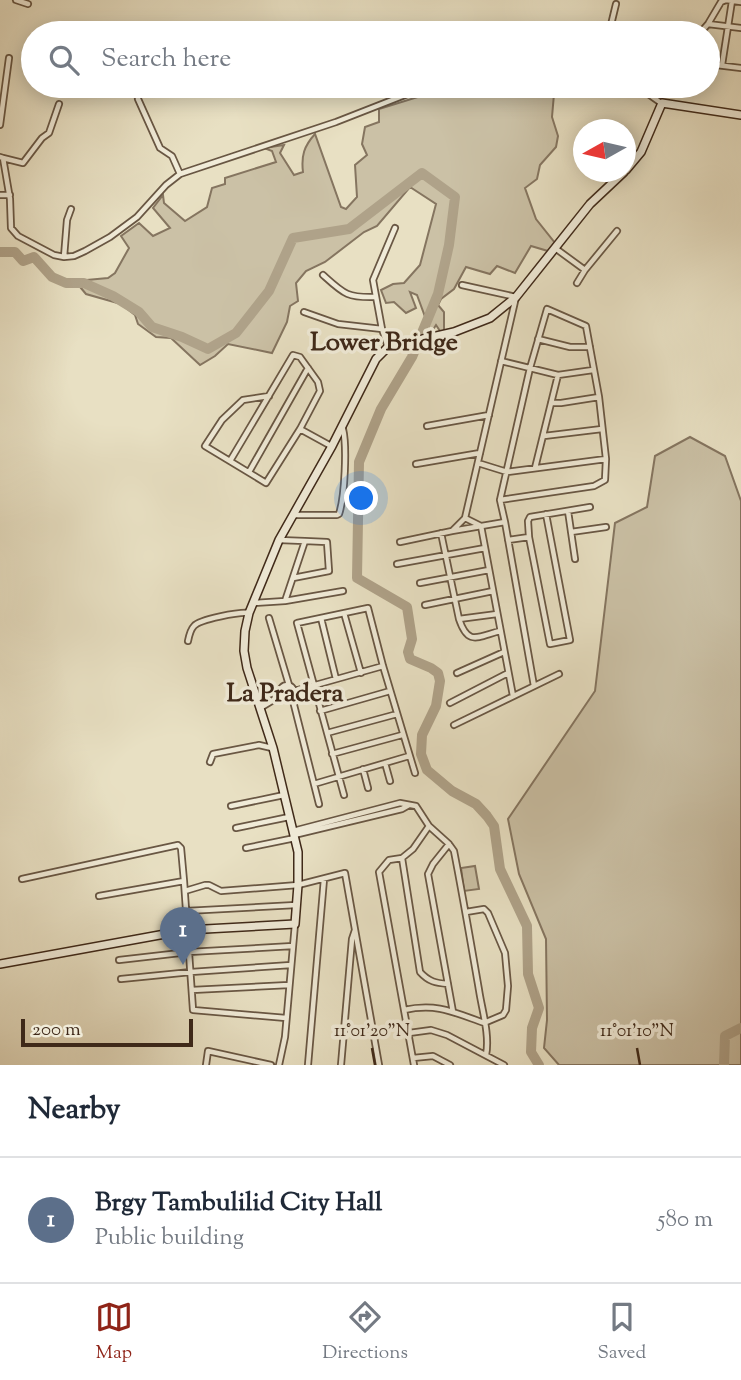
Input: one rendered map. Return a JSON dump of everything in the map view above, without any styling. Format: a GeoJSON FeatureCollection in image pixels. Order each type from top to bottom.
{"type":"FeatureCollection","features":[{"type":"Feature","properties":{"kind":"street"},"geometry":{"type":"LineString","coordinates":[[16,0],[28,4]]}},
{"type":"Feature","properties":{"kind":"street"},"geometry":{"type":"LineString","coordinates":[[732,1],[722,65],[741,68]]}},
{"type":"Feature","properties":{"kind":"street"},"geometry":{"type":"LineString","coordinates":[[710,21],[721,2],[741,2]]}},
{"type":"Feature","properties":{"kind":"street"},"geometry":{"type":"LineString","coordinates":[[612,21],[616,4]]}},
{"type":"Feature","properties":{"kind":"street"},"geometry":{"type":"LineString","coordinates":[[720,26],[741,28]]}},
{"type":"Feature","properties":{"kind":"street"},"geometry":{"type":"LineString","coordinates":[[0,125],[9,58]]}},
{"type":"Feature","properties":{"kind":"street"},"geometry":{"type":"LineString","coordinates":[[59,104],[49,133],[23,163],[1,158],[10,195],[11,228],[18,236],[54,255],[64,257],[74,256],[110,237],[137,216],[180,174],[336,122],[397,98]]}},
{"type":"Feature","properties":{"kind":"street"},"geometry":{"type":"LineString","coordinates":[[655,98],[662,103],[741,115]]}},
{"type":"Feature","properties":{"kind":"street"},"geometry":{"type":"LineString","coordinates":[[138,99],[160,148],[172,156],[180,174]]}},
{"type":"Feature","properties":{"kind":"street"},"geometry":{"type":"LineString","coordinates":[[636,158],[662,103]]}},
{"type":"Feature","properties":{"kind":"street"},"geometry":{"type":"LineString","coordinates":[[279,1065],[285,1037],[298,885],[298,852],[272,748],[247,668],[244,651],[248,613],[279,540],[332,446],[376,359],[388,347],[464,330],[490,318],[516,297],[590,204],[613,182]]}},
{"type":"Feature","properties":{"kind":"street"},"geometry":{"type":"LineString","coordinates":[[0,195],[10,195]]}},
{"type":"Feature","properties":{"kind":"street"},"geometry":{"type":"LineString","coordinates":[[64,257],[67,220],[71,209]]}},
{"type":"Feature","properties":{"kind":"street"},"geometry":{"type":"LineString","coordinates":[[388,347],[373,281],[395,228]]}},
{"type":"Feature","properties":{"kind":"street"},"geometry":{"type":"LineString","coordinates":[[577,283],[617,231]]}},
{"type":"Feature","properties":{"kind":"street"},"geometry":{"type":"LineString","coordinates":[[554,247],[586,270]]}},
{"type":"Feature","properties":{"kind":"street"},"geometry":{"type":"LineString","coordinates":[[324,275],[342,292],[351,296],[376,297]]}},
{"type":"Feature","properties":{"kind":"street"},"geometry":{"type":"LineString","coordinates":[[463,285],[516,297]]}},
{"type":"Feature","properties":{"kind":"street"},"geometry":{"type":"LineString","coordinates":[[452,531],[465,518],[516,297]]}},
{"type":"Feature","properties":{"kind":"street"},"geometry":{"type":"LineString","coordinates":[[500,500],[594,486],[605,480],[606,459],[599,397],[586,327],[547,309],[530,368],[500,500],[534,686]]}},
{"type":"Feature","properties":{"kind":"street"},"geometry":{"type":"LineString","coordinates":[[304,312],[338,324],[382,330]]}},
{"type":"Feature","properties":{"kind":"street"},"geometry":{"type":"LineString","coordinates":[[538,339],[570,347],[590,347]]}},
{"type":"Feature","properties":{"kind":"street"},"geometry":{"type":"LineString","coordinates":[[230,461],[269,396],[293,355],[300,356],[318,382],[320,391],[266,483],[205,446],[222,420],[243,400],[269,396]]}},
{"type":"Feature","properties":{"kind":"street"},"geometry":{"type":"LineString","coordinates":[[501,361],[558,375],[593,370]]}},
{"type":"Feature","properties":{"kind":"street"},"geometry":{"type":"LineString","coordinates":[[249,472],[308,368]]}},
{"type":"Feature","properties":{"kind":"street"},"geometry":{"type":"LineString","coordinates":[[536,468],[558,375]]}},
{"type":"Feature","properties":{"kind":"street"},"geometry":{"type":"LineString","coordinates":[[551,402],[599,397]]}},
{"type":"Feature","properties":{"kind":"street"},"geometry":{"type":"LineString","coordinates":[[427,426],[489,415]]}},
{"type":"Feature","properties":{"kind":"street"},"geometry":{"type":"LineString","coordinates":[[293,515],[339,514],[345,455],[342,426]]}},
{"type":"Feature","properties":{"kind":"street"},"geometry":{"type":"LineString","coordinates":[[300,429],[332,446]]}},
{"type":"Feature","properties":{"kind":"street"},"geometry":{"type":"LineString","coordinates":[[544,436],[602,429]]}},
{"type":"Feature","properties":{"kind":"street"},"geometry":{"type":"LineString","coordinates":[[416,464],[480,453]]}},
{"type":"Feature","properties":{"kind":"street"},"geometry":{"type":"LineString","coordinates":[[478,463],[507,472],[606,459]]}},
{"type":"Feature","properties":{"kind":"street"},"geometry":{"type":"LineString","coordinates":[[546,514],[570,640],[550,644],[529,537],[528,519],[530,517],[546,514],[568,511],[590,507]]}},
{"type":"Feature","properties":{"kind":"street"},"geometry":{"type":"LineString","coordinates":[[568,511],[575,559]]}},
{"type":"Feature","properties":{"kind":"street"},"geometry":{"type":"LineString","coordinates":[[465,518],[481,526]]}},
{"type":"Feature","properties":{"kind":"street"},"geometry":{"type":"LineString","coordinates":[[400,542],[505,522]]}},
{"type":"Feature","properties":{"kind":"street"},"geometry":{"type":"LineString","coordinates":[[481,526],[513,696]]}},
{"type":"Feature","properties":{"kind":"street"},"geometry":{"type":"LineString","coordinates":[[571,532],[606,527]]}},
{"type":"Feature","properties":{"kind":"street"},"geometry":{"type":"LineString","coordinates":[[441,533],[463,633],[475,638],[500,631]]}},
{"type":"Feature","properties":{"kind":"street"},"geometry":{"type":"LineString","coordinates":[[508,540],[529,537]]}},
{"type":"Feature","properties":{"kind":"street"},"geometry":{"type":"LineString","coordinates":[[279,540],[327,542],[329,571],[293,578]]}},
{"type":"Feature","properties":{"kind":"street"},"geometry":{"type":"LineString","coordinates":[[285,601],[305,541]]}},
{"type":"Feature","properties":{"kind":"street"},"geometry":{"type":"LineString","coordinates":[[397,564],[485,548]]}},
{"type":"Feature","properties":{"kind":"street"},"geometry":{"type":"LineString","coordinates":[[420,583],[489,570]]}},
{"type":"Feature","properties":{"kind":"street"},"geometry":{"type":"LineString","coordinates":[[253,603],[285,601],[343,591]]}},
{"type":"Feature","properties":{"kind":"street"},"geometry":{"type":"LineString","coordinates":[[425,605],[493,591]]}},
{"type":"Feature","properties":{"kind":"street"},"geometry":{"type":"LineString","coordinates":[[344,794],[297,623],[368,608],[415,773]]}},
{"type":"Feature","properties":{"kind":"street"},"geometry":{"type":"LineString","coordinates":[[188,641],[192,627],[199,622],[248,613]]}},
{"type":"Feature","properties":{"kind":"street"},"geometry":{"type":"LineString","coordinates":[[344,613],[361,673]]}},
{"type":"Feature","properties":{"kind":"street"},"geometry":{"type":"LineString","coordinates":[[459,619],[497,614]]}},
{"type":"Feature","properties":{"kind":"street"},"geometry":{"type":"LineString","coordinates":[[269,618],[289,685],[294,691]]}},
{"type":"Feature","properties":{"kind":"street"},"geometry":{"type":"LineString","coordinates":[[321,618],[337,679]]}},
{"type":"Feature","properties":{"kind":"street"},"geometry":{"type":"LineString","coordinates":[[457,673],[504,652]]}},
{"type":"Feature","properties":{"kind":"street"},"geometry":{"type":"LineString","coordinates":[[294,691],[383,666]]}},
{"type":"Feature","properties":{"kind":"street"},"geometry":{"type":"LineString","coordinates":[[450,703],[508,673]]}},
{"type":"Feature","properties":{"kind":"street"},"geometry":{"type":"LineString","coordinates":[[454,726],[559,674]]}},
{"type":"Feature","properties":{"kind":"street"},"geometry":{"type":"LineString","coordinates":[[260,708],[280,694],[282,687],[289,685]]}},
{"type":"Feature","properties":{"kind":"street"},"geometry":{"type":"LineString","coordinates":[[294,691],[292,698],[319,804]]}},
{"type":"Feature","properties":{"kind":"street"},"geometry":{"type":"LineString","coordinates":[[320,711],[390,691]]}},
{"type":"Feature","properties":{"kind":"street"},"geometry":{"type":"LineString","coordinates":[[257,697],[280,694]]}},
{"type":"Feature","properties":{"kind":"street"},"geometry":{"type":"LineString","coordinates":[[280,694],[285,699],[292,698]]}},
{"type":"Feature","properties":{"kind":"street"},"geometry":{"type":"LineString","coordinates":[[327,733],[397,714]]}},
{"type":"Feature","properties":{"kind":"street"},"geometry":{"type":"LineString","coordinates":[[332,754],[403,735]]}},
{"type":"Feature","properties":{"kind":"street"},"geometry":{"type":"LineString","coordinates":[[210,762],[213,754],[259,745],[272,748]]}},
{"type":"Feature","properties":{"kind":"street"},"geometry":{"type":"LineString","coordinates":[[314,784],[409,756]]}},
{"type":"Feature","properties":{"kind":"street"},"geometry":{"type":"LineString","coordinates":[[385,763],[390,781]]}},
{"type":"Feature","properties":{"kind":"street"},"geometry":{"type":"LineString","coordinates":[[363,769],[368,788]]}},
{"type":"Feature","properties":{"kind":"street"},"geometry":{"type":"LineString","coordinates":[[231,806],[284,795]]}},
{"type":"Feature","properties":{"kind":"street"},"geometry":{"type":"LineString","coordinates":[[246,848],[400,803],[416,806],[429,826],[454,850],[488,1047],[486,1055]]}},
{"type":"Feature","properties":{"kind":"street"},"geometry":{"type":"LineString","coordinates":[[236,828],[289,817]]}},
{"type":"Feature","properties":{"kind":"street"},"geometry":{"type":"LineString","coordinates":[[414,1065],[379,872],[389,860],[402,858],[413,849],[429,826]]}},
{"type":"Feature","properties":{"kind":"street"},"geometry":{"type":"LineString","coordinates":[[449,844],[428,874],[453,1012]]}},
{"type":"Feature","properties":{"kind":"street"},"geometry":{"type":"LineString","coordinates":[[22,879],[178,845],[181,848],[193,1010],[286,1018]]}},
{"type":"Feature","properties":{"kind":"street"},"geometry":{"type":"LineString","coordinates":[[402,858],[420,972],[434,983],[448,984]]}},
{"type":"Feature","properties":{"kind":"street"},"geometry":{"type":"LineString","coordinates":[[184,891],[205,885],[220,891],[298,885],[345,873],[379,1065]]}},
{"type":"Feature","properties":{"kind":"street"},"geometry":{"type":"LineString","coordinates":[[309,1065],[324,879]]}},
{"type":"Feature","properties":{"kind":"street"},"geometry":{"type":"LineString","coordinates":[[99,896],[184,881]]}},
{"type":"Feature","properties":{"kind":"street"},"geometry":{"type":"LineString","coordinates":[[186,911],[296,905]]}},
{"type":"Feature","properties":{"kind":"street"},"geometry":{"type":"LineString","coordinates":[[404,1010],[431,1006],[484,1023],[503,1015],[506,1010],[508,986],[505,953],[488,913],[484,909],[466,912]]}},
{"type":"Feature","properties":{"kind":"street"},"geometry":{"type":"LineString","coordinates":[[0,964],[187,930],[295,923]]}},
{"type":"Feature","properties":{"kind":"street"},"geometry":{"type":"LineString","coordinates":[[341,1065],[355,929]]}},
{"type":"Feature","properties":{"kind":"street"},"geometry":{"type":"LineString","coordinates":[[119,960],[189,952],[293,946]]}},
{"type":"Feature","properties":{"kind":"street"},"geometry":{"type":"LineString","coordinates":[[121,979],[291,965]]}},
{"type":"Feature","properties":{"kind":"street"},"geometry":{"type":"LineString","coordinates":[[192,990],[289,985]]}},
{"type":"Feature","properties":{"kind":"street"},"geometry":{"type":"LineString","coordinates":[[408,1033],[431,1030],[447,1035],[504,1065]]}},
{"type":"Feature","properties":{"kind":"street"},"geometry":{"type":"LineString","coordinates":[[206,1065],[208,1051],[271,1065]]}},
{"type":"Feature","properties":{"kind":"street"},"geometry":{"type":"LineString","coordinates":[[413,1058],[433,1056],[450,1065]]}},
{"type":"Feature","properties":{"kind":"shaded area"},"geometry":{"type":"Polygon","coordinates":[[[414,98],[554,98],[552,117],[558,136],[556,147],[540,165],[537,179],[525,188],[536,219],[555,243],[548,251],[531,246],[515,273],[497,266],[490,274],[466,267],[454,289],[441,299],[438,305],[444,312],[444,337],[436,325],[431,333],[417,295],[410,292],[416,308],[406,313],[394,302],[386,303],[381,290],[393,284],[404,283],[420,265],[436,204],[410,187],[377,226],[364,232],[325,262],[306,271],[296,283],[298,301],[290,306],[287,322],[272,353],[228,344],[200,365],[171,338],[156,337],[138,324],[135,315],[121,304],[86,294],[75,281],[108,278],[115,273],[129,248],[121,236],[139,223],[153,236],[170,228],[153,208],[163,195],[164,203],[185,221],[207,207],[212,188],[225,184],[225,178],[276,162],[272,151],[264,148],[284,145],[280,153],[294,175],[303,172],[304,152],[315,134],[341,207],[346,209],[357,197],[355,165],[367,155],[362,144],[365,127],[379,122],[379,109],[414,98]]]}},
{"type":"Feature","properties":{"kind":"shaded area"},"geometry":{"type":"Polygon","coordinates":[[[690,437],[725,456],[741,501],[741,1065],[559,1065],[544,1048],[547,1020],[546,939],[519,874],[508,819],[595,691],[615,523],[647,507],[655,456],[690,437]]]}},
{"type":"Feature","properties":{"kind":"shaded area"},"geometry":{"type":"Polygon","coordinates":[[[475,866],[479,889],[464,891],[461,868],[475,866]]]}},
{"type":"Feature","properties":{"kind":"waterway"},"geometry":{"type":"LineString","coordinates":[[0,252],[15,252],[23,261],[34,257],[52,277],[66,283],[84,283],[113,296],[139,312],[152,327],[208,349],[236,333],[269,291],[293,238],[349,229],[422,173],[455,197],[449,245],[438,294],[412,357],[381,409],[359,462],[357,578],[407,607],[412,639],[408,652],[410,659],[438,673],[440,681],[436,706],[422,735],[421,754],[427,770],[452,791],[476,804],[494,826],[500,869],[527,926],[528,974],[539,1008],[532,1028],[531,1052],[539,1065]]}},
{"type":"Feature","properties":{"kind":"waterway"},"geometry":{"type":"LineString","coordinates":[[724,1065],[725,1036],[741,1028]]}},
{"type":"Feature","properties":{"kind":"place","name":"Brgy Tambulilid City Hall"},"geometry":{"type":"Point","coordinates":[183,965]}},
{"type":"Feature","properties":{"kind":"district","name":"Lower Bridge"},"geometry":{"type":"Point","coordinates":[384,343]}},
{"type":"Feature","properties":{"kind":"district","name":"La Pradera"},"geometry":{"type":"Point","coordinates":[285,694]}}]}
